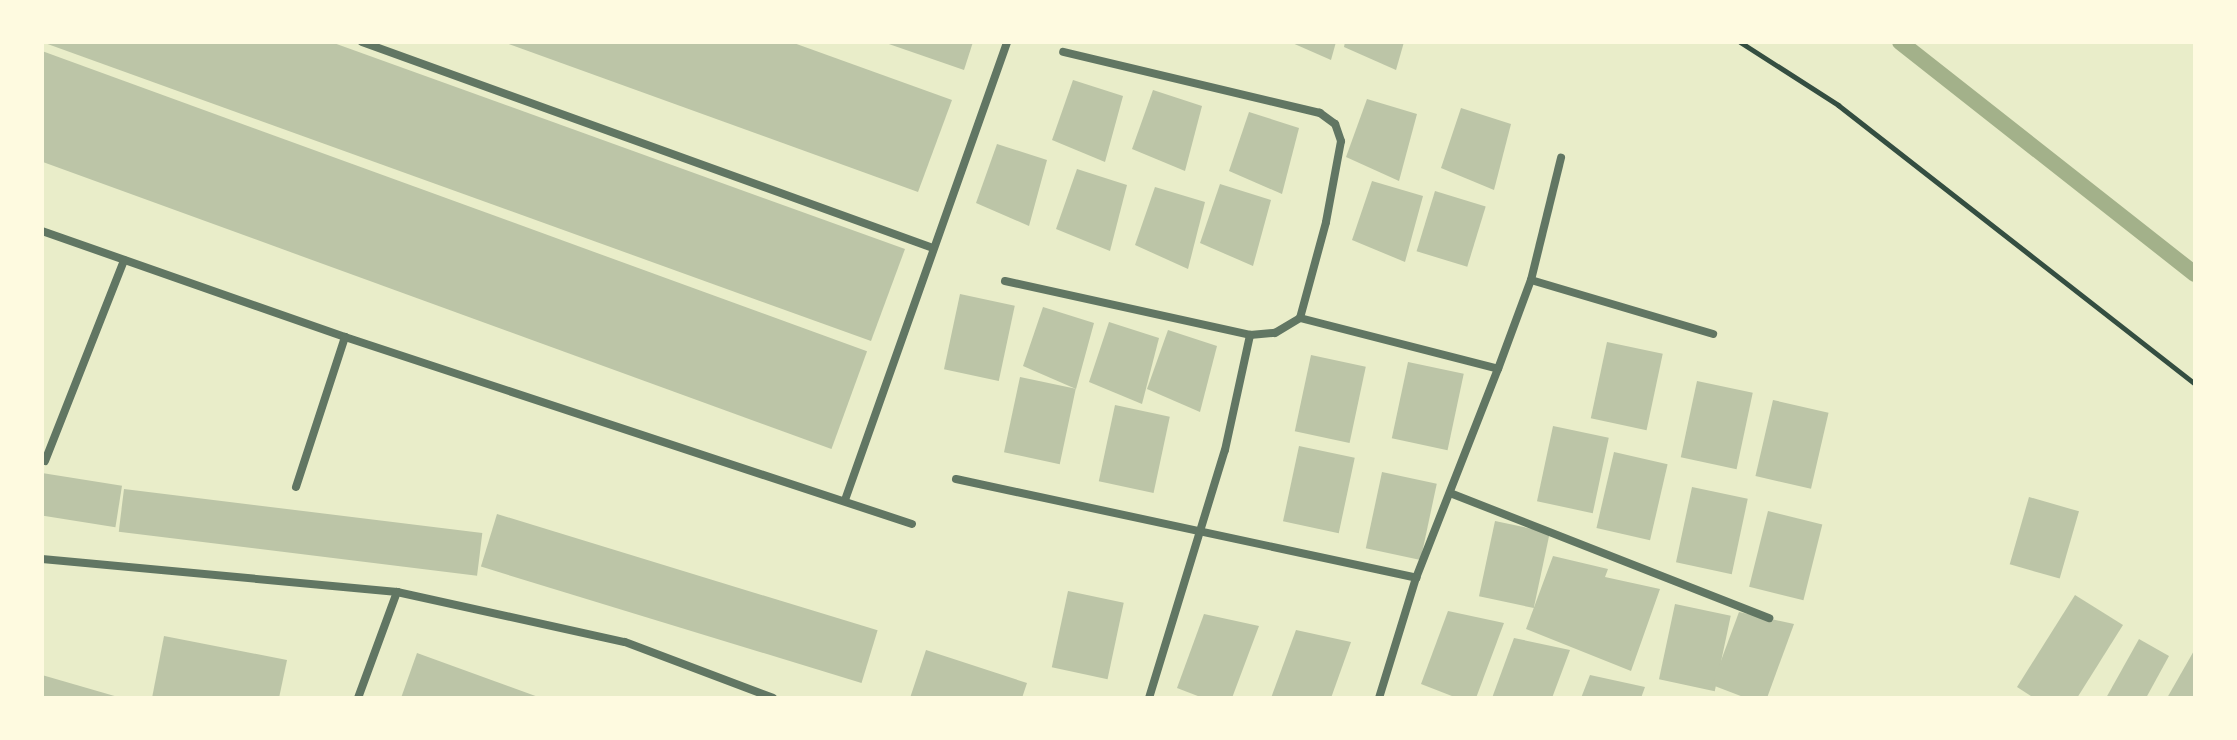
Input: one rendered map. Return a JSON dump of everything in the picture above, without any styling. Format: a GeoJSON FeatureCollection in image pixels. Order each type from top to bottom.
{"type":"FeatureCollection","features":[{"type":"Feature","properties":{"kind":"street"},"geometry":{"type":"LineString","coordinates":[[362,42],[933,248]]}},
{"type":"Feature","properties":{"kind":"street"},"geometry":{"type":"LineString","coordinates":[[845,500],[1007,42]]}},
{"type":"Feature","properties":{"kind":"street"},"geometry":{"type":"LineString","coordinates":[[1005,281],[1250,335],[1289,329],[1300,318],[1341,159],[1335,124],[1320,113],[1063,52]]}},
{"type":"Feature","properties":{"kind":"street"},"geometry":{"type":"LineString","coordinates":[[1379,698],[1416,578],[1531,280],[1561,158]]}},
{"type":"Feature","properties":{"kind":"street"},"geometry":{"type":"LineString","coordinates":[[42,231],[345,337],[912,524]]}},
{"type":"Feature","properties":{"kind":"street"},"geometry":{"type":"LineString","coordinates":[[45,461],[124,260]]}},
{"type":"Feature","properties":{"kind":"street"},"geometry":{"type":"LineString","coordinates":[[1531,280],[1713,334]]}},
{"type":"Feature","properties":{"kind":"street"},"geometry":{"type":"LineString","coordinates":[[1300,318],[1498,369]]}},
{"type":"Feature","properties":{"kind":"street"},"geometry":{"type":"LineString","coordinates":[[1149,698],[1199,535],[1250,335]]}},
{"type":"Feature","properties":{"kind":"street"},"geometry":{"type":"LineString","coordinates":[[296,487],[345,337]]}},
{"type":"Feature","properties":{"kind":"street"},"geometry":{"type":"LineString","coordinates":[[956,479],[1199,535],[1416,578]]}},
{"type":"Feature","properties":{"kind":"street"},"geometry":{"type":"LineString","coordinates":[[1450,493],[1769,618]]}},
{"type":"Feature","properties":{"kind":"street"},"geometry":{"type":"LineString","coordinates":[[42,559],[397,592],[625,642],[773,698]]}},
{"type":"Feature","properties":{"kind":"street"},"geometry":{"type":"LineString","coordinates":[[358,698],[397,592]]}},
{"type":"Feature","properties":{"kind":"path"},"geometry":{"type":"LineString","coordinates":[[1740,42],[1838,105],[2195,384]]}},
{"type":"Feature","properties":{"kind":"building"},"geometry":{"type":"Polygon","coordinates":[[[42,42],[331,42],[905,249],[871,341],[42,42]]]}},
{"type":"Feature","properties":{"kind":"building"},"geometry":{"type":"Polygon","coordinates":[[[503,42],[791,42],[952,100],[918,192],[503,42]]]}},
{"type":"Feature","properties":{"kind":"building"},"geometry":{"type":"Polygon","coordinates":[[[883,42],[973,42],[964,70],[883,42]]]}},
{"type":"Feature","properties":{"kind":"building"},"geometry":{"type":"Polygon","coordinates":[[[1290,42],[1336,42],[1331,60],[1290,42]]]}},
{"type":"Feature","properties":{"kind":"building"},"geometry":{"type":"Polygon","coordinates":[[[1345,42],[1404,42],[1396,70],[1344,47],[1345,42]]]}},
{"type":"Feature","properties":{"kind":"building"},"geometry":{"type":"Polygon","coordinates":[[[42,51],[867,351],[831,449],[42,162],[42,51]]]}},
{"type":"Feature","properties":{"kind":"building"},"geometry":{"type":"Polygon","coordinates":[[[1073,80],[1123,96],[1105,162],[1052,140],[1073,80]]]}},
{"type":"Feature","properties":{"kind":"building"},"geometry":{"type":"Polygon","coordinates":[[[1153,90],[1202,106],[1185,171],[1132,149],[1153,90]]]}},
{"type":"Feature","properties":{"kind":"building"},"geometry":{"type":"Polygon","coordinates":[[[1367,99],[1417,114],[1399,181],[1346,157],[1367,99]]]}},
{"type":"Feature","properties":{"kind":"building"},"geometry":{"type":"Polygon","coordinates":[[[1461,108],[1511,124],[1494,190],[1441,168],[1461,108]]]}},
{"type":"Feature","properties":{"kind":"building"},"geometry":{"type":"Polygon","coordinates":[[[1249,112],[1299,128],[1282,194],[1229,171],[1249,112]]]}},
{"type":"Feature","properties":{"kind":"building"},"geometry":{"type":"Polygon","coordinates":[[[997,144],[1047,160],[1029,226],[976,203],[997,144]]]}},
{"type":"Feature","properties":{"kind":"building"},"geometry":{"type":"Polygon","coordinates":[[[1077,169],[1127,185],[1110,251],[1056,229],[1077,169]]]}},
{"type":"Feature","properties":{"kind":"building"},"geometry":{"type":"Polygon","coordinates":[[[1372,181],[1423,196],[1405,262],[1352,240],[1372,181]]]}},
{"type":"Feature","properties":{"kind":"building"},"geometry":{"type":"Polygon","coordinates":[[[1220,184],[1271,200],[1253,266],[1200,243],[1220,184]]]}},
{"type":"Feature","properties":{"kind":"building"},"geometry":{"type":"Polygon","coordinates":[[[1155,187],[1205,202],[1188,269],[1135,245],[1155,187]]]}},
{"type":"Feature","properties":{"kind":"building"},"geometry":{"type":"Polygon","coordinates":[[[1435,191],[1486,206],[1467,267],[1417,251],[1435,191]]]}},
{"type":"Feature","properties":{"kind":"building"},"geometry":{"type":"Polygon","coordinates":[[[960,294],[1015,306],[999,381],[944,369],[960,294]]]}},
{"type":"Feature","properties":{"kind":"building"},"geometry":{"type":"Polygon","coordinates":[[[1043,307],[1094,323],[1076,389],[1023,366],[1043,307]]]}},
{"type":"Feature","properties":{"kind":"building"},"geometry":{"type":"Polygon","coordinates":[[[1109,322],[1159,338],[1142,404],[1089,382],[1109,322]]]}},
{"type":"Feature","properties":{"kind":"building"},"geometry":{"type":"Polygon","coordinates":[[[1168,330],[1217,346],[1200,412],[1147,389],[1168,330]]]}},
{"type":"Feature","properties":{"kind":"building"},"geometry":{"type":"Polygon","coordinates":[[[1607,342],[1663,354],[1647,430],[1591,418],[1607,342]]]}},
{"type":"Feature","properties":{"kind":"building"},"geometry":{"type":"Polygon","coordinates":[[[1311,355],[1366,367],[1350,443],[1295,431],[1311,355]]]}},
{"type":"Feature","properties":{"kind":"building"},"geometry":{"type":"Polygon","coordinates":[[[1408,362],[1464,374],[1448,450],[1392,438],[1408,362]]]}},
{"type":"Feature","properties":{"kind":"building"},"geometry":{"type":"Polygon","coordinates":[[[1020,377],[1076,389],[1060,464],[1004,452],[1020,377]]]}},
{"type":"Feature","properties":{"kind":"building"},"geometry":{"type":"Polygon","coordinates":[[[1697,381],[1753,393],[1737,469],[1681,457],[1697,381]]]}},
{"type":"Feature","properties":{"kind":"building"},"geometry":{"type":"Polygon","coordinates":[[[1773,400],[1829,413],[1811,489],[1755,476],[1773,400]]]}},
{"type":"Feature","properties":{"kind":"building"},"geometry":{"type":"Polygon","coordinates":[[[1115,405],[1170,417],[1154,493],[1099,481],[1115,405]]]}},
{"type":"Feature","properties":{"kind":"building"},"geometry":{"type":"Polygon","coordinates":[[[1553,426],[1609,438],[1593,513],[1537,501],[1553,426]]]}},
{"type":"Feature","properties":{"kind":"building"},"geometry":{"type":"Polygon","coordinates":[[[1299,446],[1355,458],[1339,533],[1283,521],[1299,446]]]}},
{"type":"Feature","properties":{"kind":"building"},"geometry":{"type":"Polygon","coordinates":[[[1614,452],[1668,464],[1650,540],[1596,528],[1614,452]]]}},
{"type":"Feature","properties":{"kind":"building"},"geometry":{"type":"Polygon","coordinates":[[[1382,472],[1437,484],[1421,560],[1366,548],[1382,472]]]}},
{"type":"Feature","properties":{"kind":"building"},"geometry":{"type":"Polygon","coordinates":[[[42,473],[122,486],[115,527],[42,516],[42,473]]]}},
{"type":"Feature","properties":{"kind":"building"},"geometry":{"type":"Polygon","coordinates":[[[1692,487],[1748,499],[1732,574],[1676,562],[1692,487]]]}},
{"type":"Feature","properties":{"kind":"building"},"geometry":{"type":"Polygon","coordinates":[[[124,489],[482,533],[477,576],[119,532],[124,489]]]}},
{"type":"Feature","properties":{"kind":"building"},"geometry":{"type":"Polygon","coordinates":[[[2029,497],[2079,511],[2060,579],[2010,564],[2029,497]]]}},
{"type":"Feature","properties":{"kind":"building"},"geometry":{"type":"Polygon","coordinates":[[[1768,511],[1822,525],[1803,600],[1749,587],[1768,511]]]}},
{"type":"Feature","properties":{"kind":"building"},"geometry":{"type":"Polygon","coordinates":[[[497,514],[878,630],[862,683],[481,567],[497,514]]]}},
{"type":"Feature","properties":{"kind":"building"},"geometry":{"type":"Polygon","coordinates":[[[1495,521],[1550,533],[1534,608],[1479,596],[1495,521]]]}},
{"type":"Feature","properties":{"kind":"building"},"geometry":{"type":"Polygon","coordinates":[[[1553,556],[1608,569],[1605,577],[1660,589],[1631,671],[1526,629],[1553,556]]]}},
{"type":"Feature","properties":{"kind":"building"},"geometry":{"type":"Polygon","coordinates":[[[1068,591],[1124,603],[1108,679],[1052,667],[1068,591]]]}},
{"type":"Feature","properties":{"kind":"building"},"geometry":{"type":"Polygon","coordinates":[[[2075,595],[2123,625],[2077,698],[2034,698],[2017,687],[2075,595]]]}},
{"type":"Feature","properties":{"kind":"building"},"geometry":{"type":"Polygon","coordinates":[[[1675,604],[1731,616],[1715,691],[1659,679],[1675,604]]]}},
{"type":"Feature","properties":{"kind":"building"},"geometry":{"type":"Polygon","coordinates":[[[1448,611],[1504,623],[1476,698],[1457,698],[1421,684],[1448,611]]]}},
{"type":"Feature","properties":{"kind":"building"},"geometry":{"type":"Polygon","coordinates":[[[1739,612],[1794,624],[1767,698],[1746,698],[1712,685],[1739,612]]]}},
{"type":"Feature","properties":{"kind":"building"},"geometry":{"type":"Polygon","coordinates":[[[1204,614],[1259,626],[1232,698],[1203,698],[1177,688],[1204,614]]]}},
{"type":"Feature","properties":{"kind":"building"},"geometry":{"type":"Polygon","coordinates":[[[1296,630],[1351,642],[1331,698],[1271,698],[1296,630]]]}},
{"type":"Feature","properties":{"kind":"building"},"geometry":{"type":"Polygon","coordinates":[[[164,636],[287,660],[279,698],[152,698],[164,636]]]}},
{"type":"Feature","properties":{"kind":"building"},"geometry":{"type":"Polygon","coordinates":[[[1514,638],[1570,650],[1552,698],[1492,698],[1514,638]]]}},
{"type":"Feature","properties":{"kind":"building"},"geometry":{"type":"Polygon","coordinates":[[[2139,639],[2169,656],[2146,698],[2106,698],[2139,639]]]}},
{"type":"Feature","properties":{"kind":"building"},"geometry":{"type":"Polygon","coordinates":[[[2195,649],[2195,698],[2167,698],[2195,649]]]}},
{"type":"Feature","properties":{"kind":"building"},"geometry":{"type":"Polygon","coordinates":[[[926,650],[1027,683],[1022,698],[910,698],[926,650]]]}},
{"type":"Feature","properties":{"kind":"building"},"geometry":{"type":"Polygon","coordinates":[[[417,653],[541,698],[401,698],[417,653]]]}},
{"type":"Feature","properties":{"kind":"building"},"geometry":{"type":"Polygon","coordinates":[[[42,675],[118,697],[118,698],[42,698],[42,675]]]}},
{"type":"Feature","properties":{"kind":"building"},"geometry":{"type":"Polygon","coordinates":[[[1590,675],[1645,687],[1641,698],[1581,698],[1590,675]]]}},
{"type":"Feature","properties":{"kind":"waterway"},"geometry":{"type":"LineString","coordinates":[[1900,42],[2195,274]]}}]}
